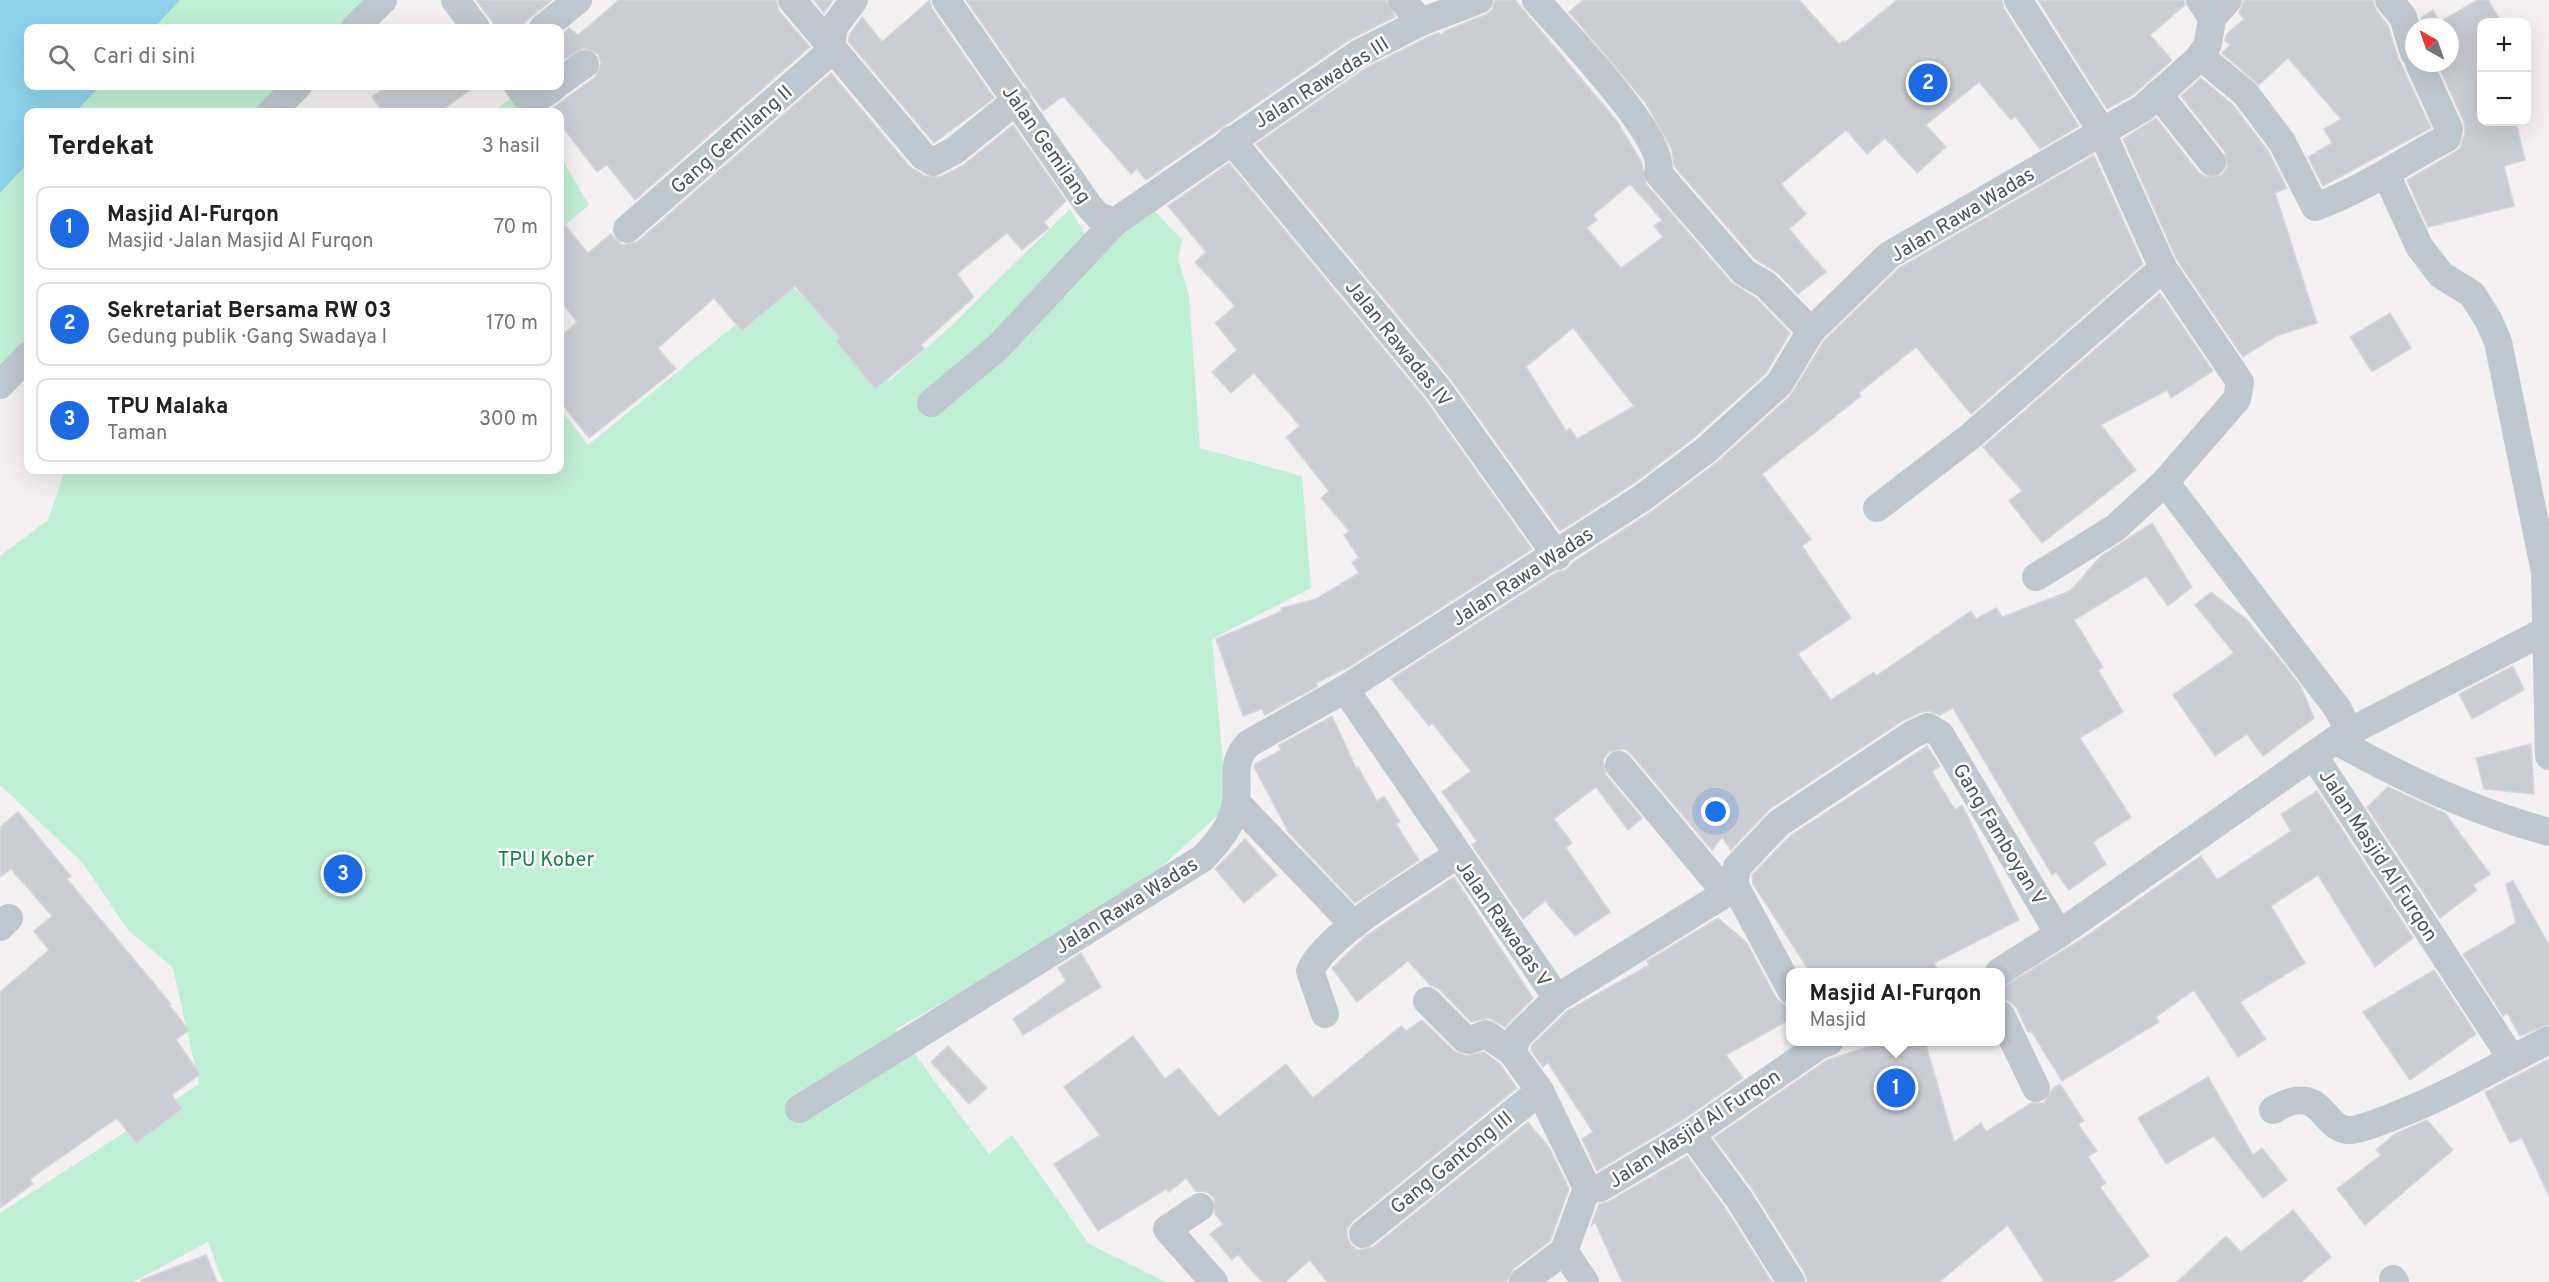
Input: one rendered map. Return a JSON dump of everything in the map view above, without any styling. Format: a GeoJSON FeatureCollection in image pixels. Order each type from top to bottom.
{"type":"FeatureCollection","features":[{"type":"Feature","properties":{"kind":"street"},"geometry":{"type":"LineString","coordinates":[[359,24],[383,0]]}},
{"type":"Feature","properties":{"kind":"street"},"geometry":{"type":"LineString","coordinates":[[455,0],[473,24]]}},
{"type":"Feature","properties":{"kind":"street"},"geometry":{"type":"LineString","coordinates":[[548,24],[578,0]]}},
{"type":"Feature","properties":{"kind":"street"},"geometry":{"type":"LineString","coordinates":[[792,0],[923,156],[933,162],[954,151],[1017,100]]}},
{"type":"Feature","properties":{"kind":"street","name":"Gang Gemilang II"},"geometry":{"type":"LineString","coordinates":[[627,229],[830,52],[834,27],[854,0]]}},
{"type":"Feature","properties":{"kind":"street","name":"Jalan Gemilang"},"geometry":{"type":"LineString","coordinates":[[946,0],[1089,206],[1098,216],[1115,222]]}},
{"type":"Feature","properties":{"kind":"street"},"geometry":{"type":"LineString","coordinates":[[1402,0],[1421,22]]}},
{"type":"Feature","properties":{"kind":"street","name":"Jalan Rawadas III"},"geometry":{"type":"LineString","coordinates":[[1231,140],[1358,54],[1421,22],[1479,0]]}},
{"type":"Feature","properties":{"kind":"street"},"geometry":{"type":"LineString","coordinates":[[1536,0],[1628,106],[1649,136],[1658,154],[1658,174],[1744,272],[1766,285],[1811,331]]}},
{"type":"Feature","properties":{"kind":"street"},"geometry":{"type":"LineString","coordinates":[[2018,0],[2101,130],[2163,268],[2240,382],[2237,399],[2165,482],[2115,528],[2036,577]]}},
{"type":"Feature","properties":{"kind":"street"},"geometry":{"type":"LineString","coordinates":[[2390,0],[2403,17],[2405,24]]}},
{"type":"Feature","properties":{"kind":"street","name":"Jalan Rawa Wadas"},"geometry":{"type":"LineString","coordinates":[[799,1109],[1203,858],[1218,842],[1230,822],[1236,802],[1234,769],[1238,756],[1248,744],[1345,689],[1557,556],[1642,498],[1706,450],[1779,384],[1811,331],[1889,255],[2101,130],[2143,108],[2200,56],[2208,44],[2213,6]]}},
{"type":"Feature","properties":{"kind":"street"},"geometry":{"type":"LineString","coordinates":[[2200,56],[2245,93],[2282,142],[2315,207],[2348,195],[2386,174],[2394,166],[2447,138],[2449,129],[2423,72]]}},
{"type":"Feature","properties":{"kind":"street"},"geometry":{"type":"LineString","coordinates":[[564,79],[585,64]]}},
{"type":"Feature","properties":{"kind":"street"},"geometry":{"type":"LineString","coordinates":[[275,108],[294,90]]}},
{"type":"Feature","properties":{"kind":"street"},"geometry":{"type":"LineString","coordinates":[[524,94],[540,90]]}},
{"type":"Feature","properties":{"kind":"street"},"geometry":{"type":"LineString","coordinates":[[2158,94],[2212,162]]}},
{"type":"Feature","properties":{"kind":"street"},"geometry":{"type":"LineString","coordinates":[[931,403],[998,347],[1115,222],[1231,140]]}},
{"type":"Feature","properties":{"kind":"street","name":"Jalan Rawadas IV"},"geometry":{"type":"LineString","coordinates":[[1231,140],[1437,388],[1557,556]]}},
{"type":"Feature","properties":{"kind":"street"},"geometry":{"type":"LineString","coordinates":[[2386,174],[2419,246],[2441,275],[2472,294],[2493,332],[2515,420],[2547,571],[2545,631],[2549,756]]}},
{"type":"Feature","properties":{"kind":"street"},"geometry":{"type":"LineString","coordinates":[[1877,508],[1972,435],[2163,268]]}},
{"type":"Feature","properties":{"kind":"street"},"geometry":{"type":"LineString","coordinates":[[0,385],[24,360]]}},
{"type":"Feature","properties":{"kind":"street"},"geometry":{"type":"LineString","coordinates":[[2165,482],[2338,709],[2333,743]]}},
{"type":"Feature","properties":{"kind":"street"},"geometry":{"type":"LineString","coordinates":[[2333,743],[2545,631]]}},
{"type":"Feature","properties":{"kind":"street","name":"Jalan Rawadas V"},"geometry":{"type":"LineString","coordinates":[[1345,689],[1456,855],[1557,998],[1518,1036],[1512,1052]]}},
{"type":"Feature","properties":{"kind":"street","name":"Gang Famboyan V"},"geometry":{"type":"LineString","coordinates":[[1730,888],[1737,867],[1779,823],[1913,734],[1928,727],[1940,734],[2059,934]]}},
{"type":"Feature","properties":{"kind":"street"},"geometry":{"type":"LineString","coordinates":[[2333,743],[2504,820],[2549,832]]}},
{"type":"Feature","properties":{"kind":"street","name":"Jalan Masjid Al Furqon"},"geometry":{"type":"LineString","coordinates":[[2005,968],[2059,934],[2333,743],[2512,1059]]}},
{"type":"Feature","properties":{"kind":"street"},"geometry":{"type":"LineString","coordinates":[[1619,765],[1730,888],[1786,982]]}},
{"type":"Feature","properties":{"kind":"street"},"geometry":{"type":"LineString","coordinates":[[1236,802],[1354,925]]}},
{"type":"Feature","properties":{"kind":"street"},"geometry":{"type":"LineString","coordinates":[[1325,1014],[1310,971],[1316,959],[1354,925],[1456,855]]}},
{"type":"Feature","properties":{"kind":"street"},"geometry":{"type":"LineString","coordinates":[[1557,998],[1730,888]]}},
{"type":"Feature","properties":{"kind":"street"},"geometry":{"type":"LineString","coordinates":[[1427,1001],[1465,1039],[1470,1040],[1486,1034],[1512,1052],[1540,1091],[1587,1188],[1564,1251],[1523,1282]]}},
{"type":"Feature","properties":{"kind":"street"},"geometry":{"type":"LineString","coordinates":[[2005,1023],[2036,1088]]}},
{"type":"Feature","properties":{"kind":"street"},"geometry":{"type":"LineString","coordinates":[[2273,1110],[2286,1102],[2300,1099],[2320,1108],[2339,1127],[2347,1130],[2362,1128],[2429,1102],[2549,1040]]}},
{"type":"Feature","properties":{"kind":"street","name":"Jalan Masjid Al Furqon"},"geometry":{"type":"LineString","coordinates":[[1587,1188],[1600,1188],[1691,1134],[1818,1046]]}},
{"type":"Feature","properties":{"kind":"street","name":"Gang Gantong III"},"geometry":{"type":"LineString","coordinates":[[1363,1234],[1540,1091]]}},
{"type":"Feature","properties":{"kind":"street"},"geometry":{"type":"LineString","coordinates":[[1691,1134],[1739,1200],[1791,1282]]}},
{"type":"Feature","properties":{"kind":"street"},"geometry":{"type":"LineString","coordinates":[[1200,1207],[1167,1228],[1214,1282]]}},
{"type":"Feature","properties":{"kind":"street"},"geometry":{"type":"LineString","coordinates":[[1564,1251],[1585,1282]]}},
{"type":"Feature","properties":{"kind":"green space"},"geometry":{"type":"Polygon","coordinates":[[[0,0],[383,0],[358,24],[24,24],[24,90],[294,90],[275,108],[24,108],[24,361],[0,386],[0,0]]]}},
{"type":"Feature","properties":{"kind":"green space"},"geometry":{"type":"Polygon","coordinates":[[[520,91],[531,108],[498,108],[520,91]]]}},
{"type":"Feature","properties":{"kind":"green space"},"geometry":{"type":"Polygon","coordinates":[[[564,163],[589,205],[564,226],[564,163]]]}},
{"type":"Feature","properties":{"kind":"green space","name":"TPU Kober"},"geometry":{"type":"Polygon","coordinates":[[[1070,209],[1085,234],[1122,227],[1153,209],[1182,240],[1178,259],[1189,295],[1200,448],[1302,476],[1311,588],[1212,639],[1227,807],[1125,900],[896,1029],[989,1154],[1012,1135],[1089,1244],[1166,1282],[223,1282],[208,1242],[133,1282],[0,1282],[0,1213],[199,1084],[173,968],[128,930],[82,862],[0,785],[0,556],[48,520],[64,474],[564,474],[564,413],[588,445],[788,282],[889,381],[953,324],[1070,209]]]}},
{"type":"Feature","properties":{"kind":"water"},"geometry":{"type":"Polygon","coordinates":[[[0,0],[180,0],[158,24],[24,24],[24,90],[96,90],[79,108],[24,108],[24,167],[0,193],[0,0]]]}},
{"type":"Feature","properties":{"kind":"building"},"geometry":{"type":"Polygon","coordinates":[[[476,0],[552,0],[523,24],[494,24],[476,0]]]}},
{"type":"Feature","properties":{"kind":"building"},"geometry":{"type":"Polygon","coordinates":[[[619,0],[776,0],[779,11],[810,47],[635,200],[607,165],[597,172],[564,129],[564,108],[553,108],[595,77],[601,63],[598,54],[584,48],[564,60],[564,32],[569,28],[578,35],[619,0]]]}},
{"type":"Feature","properties":{"kind":"building"},"geometry":{"type":"Polygon","coordinates":[[[814,0],[833,0],[824,13],[814,0]]]}},
{"type":"Feature","properties":{"kind":"building"},"geometry":{"type":"Polygon","coordinates":[[[930,0],[932,9],[994,98],[934,143],[848,41],[862,17],[882,42],[930,0]]]}},
{"type":"Feature","properties":{"kind":"building"},"geometry":{"type":"Polygon","coordinates":[[[966,0],[1386,0],[1395,17],[1349,40],[1146,180],[1137,169],[1131,174],[1063,96],[1043,111],[966,0]]]}},
{"type":"Feature","properties":{"kind":"building"},"geometry":{"type":"Polygon","coordinates":[[[1495,0],[1515,0],[1617,121],[1641,161],[1646,184],[1732,283],[1756,298],[1790,333],[1766,373],[1695,437],[1633,484],[1560,531],[1450,378],[1256,144],[1366,68],[1428,37],[1439,33],[1440,35],[1492,10],[1495,0]],[[1630,184],[1593,215],[1597,220],[1587,228],[1621,268],[1663,237],[1654,226],[1662,220],[1630,184]],[[1573,328],[1526,367],[1566,431],[1570,428],[1577,439],[1634,406],[1573,328]]]}},
{"type":"Feature","properties":{"kind":"building"},"geometry":{"type":"Polygon","coordinates":[[[1583,0],[1799,0],[1839,44],[1843,41],[1844,43],[1897,0],[2002,0],[2004,9],[2079,126],[2040,149],[2015,116],[2011,120],[1979,82],[1926,125],[1946,147],[1917,173],[1885,138],[1867,154],[1846,130],[1781,184],[1806,214],[1789,229],[1826,272],[1798,294],[1778,273],[1755,259],[1674,166],[1672,150],[1645,102],[1569,12],[1583,0]]]}},
{"type":"Feature","properties":{"kind":"building"},"geometry":{"type":"Polygon","coordinates":[[[2038,0],[2184,0],[2185,5],[2150,35],[2172,60],[2133,95],[2107,109],[2038,0]]]}},
{"type":"Feature","properties":{"kind":"building"},"geometry":{"type":"Polygon","coordinates":[[[2244,0],[2373,0],[2376,10],[2388,25],[2398,58],[2431,128],[2323,186],[2308,157],[2332,143],[2324,129],[2341,119],[2288,58],[2259,85],[2222,53],[2230,45],[2225,40],[2226,35],[2244,19],[2239,13],[2244,0]]]}},
{"type":"Feature","properties":{"kind":"building"},"geometry":{"type":"Polygon","coordinates":[[[2477,0],[2488,0],[2499,18],[2477,18],[2477,126],[2517,126],[2525,160],[2504,166],[2514,206],[2428,227],[2407,180],[2460,148],[2465,132],[2464,122],[2441,72],[2459,72],[2459,18],[2447,18],[2477,0]]]}},
{"type":"Feature","properties":{"kind":"building"},"geometry":{"type":"Polygon","coordinates":[[[2433,10],[2438,18],[2421,18],[2433,10]]]}},
{"type":"Feature","properties":{"kind":"building"},"geometry":{"type":"Polygon","coordinates":[[[831,73],[910,167],[925,176],[940,177],[962,166],[1013,125],[1066,201],[1044,222],[1049,228],[1022,250],[1007,233],[957,274],[974,297],[921,345],[924,349],[875,389],[836,341],[840,338],[795,286],[742,331],[714,298],[658,348],[676,369],[589,438],[564,406],[564,333],[577,322],[564,305],[564,224],[588,253],[611,234],[622,245],[637,242],[831,73]]]}},
{"type":"Feature","properties":{"kind":"building"},"geometry":{"type":"Polygon","coordinates":[[[2201,78],[2233,105],[2268,151],[2287,188],[2275,193],[2317,323],[2276,336],[2243,357],[2177,260],[2123,139],[2156,118],[2199,173],[2207,177],[2222,175],[2227,167],[2225,152],[2181,96],[2201,78]]]}},
{"type":"Feature","properties":{"kind":"building"},"geometry":{"type":"Polygon","coordinates":[[[382,90],[470,90],[445,108],[380,108],[372,97],[382,90]]]}},
{"type":"Feature","properties":{"kind":"building"},"geometry":{"type":"Polygon","coordinates":[[[2094,155],[2143,264],[1971,414],[1916,347],[1859,393],[1861,396],[1762,474],[1811,539],[1802,546],[1851,618],[1798,654],[1831,700],[1874,672],[1876,676],[1971,611],[1976,619],[1996,608],[2002,617],[2070,591],[2101,556],[2152,523],[2192,587],[2168,606],[2146,576],[2074,620],[2103,667],[2098,670],[2123,712],[2080,738],[2131,817],[2093,842],[2106,864],[2069,890],[2056,872],[2052,875],[1953,708],[1940,715],[1929,711],[1904,720],[1770,809],[1731,850],[1722,837],[1712,850],[1631,754],[1624,749],[1609,752],[1603,760],[1606,775],[1642,818],[1628,830],[1596,787],[1554,819],[1572,843],[1566,848],[1610,912],[1575,936],[1545,901],[1523,919],[1472,845],[1477,841],[1442,792],[1471,771],[1432,723],[1429,726],[1391,679],[1557,572],[1566,570],[1572,563],[1651,512],[1716,463],[1790,396],[1824,341],[1899,268],[2094,155]]]}},
{"type":"Feature","properties":{"kind":"building"},"geometry":{"type":"Polygon","coordinates":[[[1229,163],[1424,398],[1532,549],[1349,667],[1316,683],[1318,686],[1265,715],[1262,709],[1243,716],[1216,639],[1282,611],[1281,608],[1316,599],[1359,573],[1352,562],[1359,558],[1344,535],[1349,531],[1321,498],[1329,491],[1286,437],[1300,426],[1254,373],[1231,393],[1212,372],[1237,350],[1215,323],[1235,306],[1195,262],[1206,252],[1168,206],[1229,163]]]}},
{"type":"Feature","properties":{"kind":"building"},"geometry":{"type":"Polygon","coordinates":[[[2160,293],[2213,371],[2171,398],[2167,390],[2101,425],[2136,470],[2042,543],[2009,501],[2022,491],[1983,447],[2160,293]]]}},
{"type":"Feature","properties":{"kind":"building"},"geometry":{"type":"Polygon","coordinates":[[[2390,313],[2411,348],[2372,372],[2350,337],[2390,313]]]}},
{"type":"Feature","properties":{"kind":"building"},"geometry":{"type":"Polygon","coordinates":[[[2211,592],[2246,619],[2283,663],[2301,687],[2314,718],[2263,756],[2247,734],[2215,756],[2173,695],[2234,653],[2195,605],[2211,592]]]}},
{"type":"Feature","properties":{"kind":"building"},"geometry":{"type":"Polygon","coordinates":[[[2513,666],[2524,690],[2472,719],[2459,694],[2513,666]]]}},
{"type":"Feature","properties":{"kind":"building"},"geometry":{"type":"Polygon","coordinates":[[[1332,716],[1356,768],[1358,767],[1377,801],[1384,796],[1400,822],[1396,824],[1419,860],[1355,903],[1289,833],[1254,767],[1255,764],[1281,750],[1279,745],[1332,716]]]}},
{"type":"Feature","properties":{"kind":"building"},"geometry":{"type":"Polygon","coordinates":[[[2531,744],[2534,794],[2484,789],[2476,758],[2531,744]]]}},
{"type":"Feature","properties":{"kind":"building"},"geometry":{"type":"Polygon","coordinates":[[[1927,746],[1940,766],[1932,772],[1955,810],[1962,805],[2019,920],[1934,963],[1937,968],[1807,968],[1753,884],[1752,875],[1790,836],[1927,746]]]}},
{"type":"Feature","properties":{"kind":"building"},"geometry":{"type":"Polygon","coordinates":[[[2388,787],[2445,813],[2490,874],[2473,885],[2477,890],[2440,918],[2367,807],[2388,787]]]}},
{"type":"Feature","properties":{"kind":"building"},"geometry":{"type":"Polygon","coordinates":[[[2317,791],[2413,938],[2375,967],[2318,875],[2271,906],[2305,963],[2240,1002],[2266,1039],[2238,1057],[2194,990],[2156,1017],[2159,1022],[2062,1081],[2031,1031],[2028,1032],[2016,1007],[2005,1000],[2005,986],[2082,939],[2201,856],[2217,880],[2291,831],[2281,814],[2317,791]]]}},
{"type":"Feature","properties":{"kind":"building"},"geometry":{"type":"Polygon","coordinates":[[[18,812],[71,876],[67,879],[171,1004],[169,1005],[189,1030],[176,1040],[200,1074],[172,1095],[182,1109],[136,1143],[117,1118],[30,1179],[33,1184],[0,1208],[0,992],[49,950],[34,931],[52,916],[11,869],[0,877],[0,827],[18,812]]]}},
{"type":"Feature","properties":{"kind":"building"},"geometry":{"type":"Polygon","coordinates":[[[1245,839],[1277,875],[1244,903],[1215,869],[1245,839]]]}},
{"type":"Feature","properties":{"kind":"building"},"geometry":{"type":"Polygon","coordinates":[[[1454,877],[1533,998],[1505,1027],[1489,1018],[1471,1022],[1439,989],[1430,985],[1408,961],[1357,1002],[1332,968],[1366,936],[1454,877]]]}},
{"type":"Feature","properties":{"kind":"building"},"geometry":{"type":"Polygon","coordinates":[[[2513,881],[2549,945],[2549,1024],[2520,1036],[2507,1013],[2503,1016],[2463,954],[2516,923],[2506,884],[2513,881]]]}},
{"type":"Feature","properties":{"kind":"building"},"geometry":{"type":"Polygon","coordinates":[[[1718,918],[1747,943],[1776,998],[1786,1005],[1786,1022],[1726,1055],[1743,1078],[1682,1120],[1597,1171],[1582,1139],[1593,1132],[1548,1063],[1543,1067],[1531,1050],[1532,1045],[1567,1011],[1649,965],[1647,961],[1718,918]]]}},
{"type":"Feature","properties":{"kind":"building"},"geometry":{"type":"Polygon","coordinates":[[[1081,953],[1101,987],[1023,1035],[1013,1019],[1066,981],[1058,968],[1081,953]]]}},
{"type":"Feature","properties":{"kind":"building"},"geometry":{"type":"Polygon","coordinates":[[[2434,970],[2476,1034],[2410,1080],[2363,1012],[2434,970]]]}},
{"type":"Feature","properties":{"kind":"building"},"geometry":{"type":"Polygon","coordinates":[[[1422,1020],[1454,1051],[1467,1056],[1484,1052],[1500,1064],[1517,1088],[1353,1221],[1347,1229],[1347,1237],[1351,1245],[1358,1250],[1373,1247],[1528,1122],[1550,1149],[1569,1189],[1550,1241],[1513,1269],[1507,1282],[1327,1282],[1310,1260],[1285,1282],[1262,1282],[1238,1255],[1232,1260],[1210,1234],[1223,1224],[1215,1214],[1214,1198],[1207,1192],[1196,1191],[1186,1178],[1169,1192],[1166,1189],[1098,1231],[1054,1164],[1100,1135],[1064,1087],[1133,1036],[1165,1079],[1179,1068],[1219,1117],[1286,1064],[1313,1098],[1401,1026],[1406,1031],[1422,1020]]]}},
{"type":"Feature","properties":{"kind":"building"},"geometry":{"type":"Polygon","coordinates":[[[948,1046],[987,1088],[969,1104],[931,1062],[948,1046]]]}},
{"type":"Feature","properties":{"kind":"building"},"geometry":{"type":"Polygon","coordinates":[[[1870,1046],[1926,1046],[1954,1142],[1981,1123],[1986,1132],[2031,1103],[2044,1103],[2052,1089],[2060,1084],[2084,1121],[2078,1124],[2097,1151],[2088,1157],[2106,1183],[2100,1187],[2149,1256],[2113,1282],[2044,1282],[2008,1225],[1939,1282],[1807,1282],[1805,1273],[1753,1190],[1714,1138],[1827,1060],[1870,1046]]]}},
{"type":"Feature","properties":{"kind":"building"},"geometry":{"type":"Polygon","coordinates":[[[2549,1059],[2549,1196],[2522,1138],[2510,1143],[2485,1092],[2549,1059]]]}},
{"type":"Feature","properties":{"kind":"building"},"geometry":{"type":"Polygon","coordinates":[[[2208,1077],[2253,1155],[2262,1148],[2287,1180],[2263,1198],[2214,1136],[2166,1164],[2138,1118],[2208,1077]]]}},
{"type":"Feature","properties":{"kind":"building"},"geometry":{"type":"Polygon","coordinates":[[[2427,1120],[2453,1150],[2365,1225],[2337,1189],[2381,1155],[2376,1150],[2395,1134],[2427,1120]]]}},
{"type":"Feature","properties":{"kind":"building"},"geometry":{"type":"Polygon","coordinates":[[[1687,1156],[1725,1208],[1772,1282],[1622,1282],[1595,1222],[1591,1226],[1599,1204],[1608,1202],[1687,1156]]]}},
{"type":"Feature","properties":{"kind":"building"},"geometry":{"type":"Polygon","coordinates":[[[2293,1210],[2331,1257],[2301,1282],[2177,1282],[2226,1236],[2241,1252],[2293,1210]]]}},
{"type":"Feature","properties":{"kind":"building"},"geometry":{"type":"Polygon","coordinates":[[[206,1255],[217,1282],[141,1282],[141,1280],[206,1255]]]}},
{"type":"Feature","properties":{"kind":"place","name":"Sekretariat Bersama RW 03"},"geometry":{"type":"Point","coordinates":[1928,83]}},
{"type":"Feature","properties":{"kind":"place","name":"TPU Malaka"},"geometry":{"type":"Point","coordinates":[343,874]}},
{"type":"Feature","properties":{"kind":"place","name":"Masjid Al-Furqon"},"geometry":{"type":"Point","coordinates":[1896,1088]}}]}
